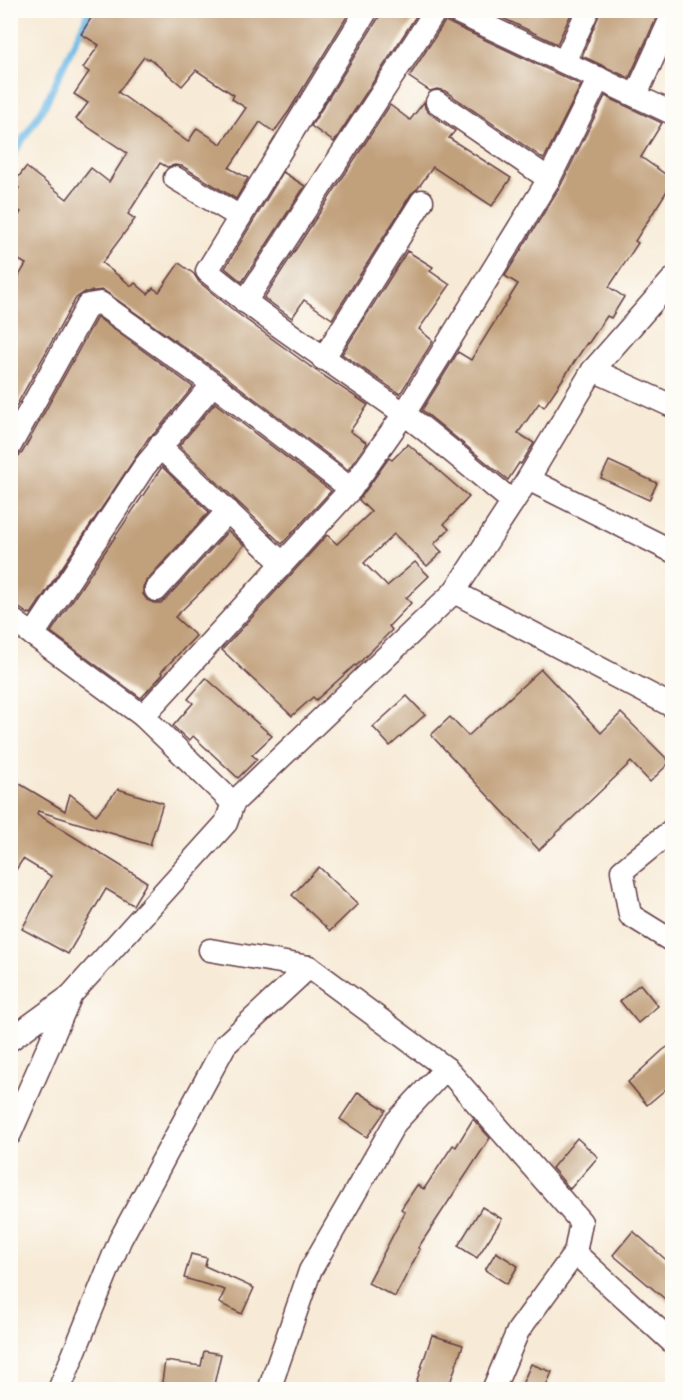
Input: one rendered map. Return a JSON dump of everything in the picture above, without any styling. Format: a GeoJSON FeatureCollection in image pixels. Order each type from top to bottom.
{"type":"FeatureCollection","features":[{"type":"Feature","properties":{"kind":"street"},"geometry":{"type":"LineString","coordinates":[[367,10],[207,271],[323,359],[404,414],[513,502]]}},
{"type":"Feature","properties":{"kind":"street"},"geometry":{"type":"LineString","coordinates":[[245,302],[436,10]]}},
{"type":"Feature","properties":{"kind":"street"},"geometry":{"type":"LineString","coordinates":[[453,10],[672,113]]}},
{"type":"Feature","properties":{"kind":"street"},"geometry":{"type":"LineString","coordinates":[[564,62],[588,10]]}},
{"type":"Feature","properties":{"kind":"street"},"geometry":{"type":"LineString","coordinates":[[636,95],[672,16]]}},
{"type":"Feature","properties":{"kind":"street"},"geometry":{"type":"LineString","coordinates":[[143,716],[351,489],[404,414],[549,179],[599,78]]}},
{"type":"Feature","properties":{"kind":"street"},"geometry":{"type":"LineString","coordinates":[[437,102],[549,179]]}},
{"type":"Feature","properties":{"kind":"street"},"geometry":{"type":"LineString","coordinates":[[175,178],[240,217]]}},
{"type":"Feature","properties":{"kind":"street"},"geometry":{"type":"LineString","coordinates":[[323,359],[422,201]]}},
{"type":"Feature","properties":{"kind":"street"},"geometry":{"type":"LineString","coordinates":[[10,1040],[70,995],[226,823],[233,803],[454,592],[528,479],[592,370],[672,280]]}},
{"type":"Feature","properties":{"kind":"street"},"geometry":{"type":"LineString","coordinates":[[10,446],[88,306],[100,303],[213,384],[351,489]]}},
{"type":"Feature","properties":{"kind":"street"},"geometry":{"type":"LineString","coordinates":[[592,370],[672,406]]}},
{"type":"Feature","properties":{"kind":"street"},"geometry":{"type":"LineString","coordinates":[[33,635],[159,446],[213,384]]}},
{"type":"Feature","properties":{"kind":"street"},"geometry":{"type":"LineString","coordinates":[[159,446],[282,563]]}},
{"type":"Feature","properties":{"kind":"street"},"geometry":{"type":"LineString","coordinates":[[528,479],[672,551]]}},
{"type":"Feature","properties":{"kind":"street"},"geometry":{"type":"LineString","coordinates":[[156,590],[228,511]]}},
{"type":"Feature","properties":{"kind":"street"},"geometry":{"type":"LineString","coordinates":[[454,592],[672,706]]}},
{"type":"Feature","properties":{"kind":"street"},"geometry":{"type":"LineString","coordinates":[[10,618],[143,716],[233,803]]}},
{"type":"Feature","properties":{"kind":"street"},"geometry":{"type":"LineString","coordinates":[[672,830],[622,872],[630,915],[672,941]]}},
{"type":"Feature","properties":{"kind":"street"},"geometry":{"type":"LineString","coordinates":[[210,950],[309,967],[446,1068],[581,1222],[575,1253],[518,1331],[493,1389]]}},
{"type":"Feature","properties":{"kind":"street"},"geometry":{"type":"LineString","coordinates":[[59,1389],[120,1240],[225,1045],[309,967]]}},
{"type":"Feature","properties":{"kind":"street"},"geometry":{"type":"LineString","coordinates":[[10,1134],[70,995]]}},
{"type":"Feature","properties":{"kind":"street"},"geometry":{"type":"LineString","coordinates":[[269,1389],[310,1271],[395,1123],[446,1068]]}},
{"type":"Feature","properties":{"kind":"street"},"geometry":{"type":"LineString","coordinates":[[575,1253],[672,1342]]}},
{"type":"Feature","properties":{"kind":"building"},"geometry":{"type":"Polygon","coordinates":[[[96,10],[351,10],[274,132],[260,122],[229,168],[248,178],[236,199],[182,166],[167,167],[160,163],[128,214],[135,219],[102,263],[132,286],[135,283],[148,294],[153,288],[159,292],[179,263],[237,313],[315,370],[368,405],[350,431],[367,443],[348,470],[221,373],[103,290],[85,292],[76,298],[10,417],[10,291],[26,264],[10,255],[10,230],[21,212],[10,205],[10,201],[19,188],[14,183],[26,167],[67,199],[91,168],[109,182],[127,153],[76,119],[88,103],[74,94],[89,72],[83,68],[99,45],[81,34],[96,10]],[[144,57],[118,92],[188,142],[197,128],[221,144],[246,108],[232,99],[234,95],[196,70],[182,86],[144,57]]]}},
{"type":"Feature","properties":{"kind":"building"},"geometry":{"type":"Polygon","coordinates":[[[380,10],[420,10],[334,142],[311,126],[379,17],[380,10]]]}},
{"type":"Feature","properties":{"kind":"building"},"geometry":{"type":"Polygon","coordinates":[[[486,10],[573,10],[557,44],[486,10]]]}},
{"type":"Feature","properties":{"kind":"building"},"geometry":{"type":"Polygon","coordinates":[[[601,10],[660,10],[629,78],[582,56],[601,10]]]}},
{"type":"Feature","properties":{"kind":"building"},"geometry":{"type":"Polygon","coordinates":[[[445,21],[581,85],[544,159],[445,91],[437,89],[430,91],[409,77],[445,21]]]}},
{"type":"Feature","properties":{"kind":"building"},"geometry":{"type":"Polygon","coordinates":[[[605,96],[662,123],[641,157],[672,179],[672,183],[635,241],[638,243],[609,287],[624,297],[611,318],[607,316],[587,343],[544,407],[539,403],[518,433],[534,443],[508,480],[422,410],[458,352],[471,360],[518,284],[505,276],[561,185],[605,96]]]}},
{"type":"Feature","properties":{"kind":"building"},"geometry":{"type":"Polygon","coordinates":[[[424,102],[429,113],[455,131],[449,138],[511,178],[492,206],[433,167],[411,194],[332,319],[304,300],[292,318],[264,298],[390,105],[410,120],[424,102]]]}},
{"type":"Feature","properties":{"kind":"building"},"geometry":{"type":"Polygon","coordinates":[[[283,172],[305,186],[242,282],[225,268],[283,172]]]}},
{"type":"Feature","properties":{"kind":"building"},"geometry":{"type":"Polygon","coordinates":[[[407,251],[433,267],[430,271],[450,285],[419,329],[433,341],[400,394],[342,354],[407,251]]]}},
{"type":"Feature","properties":{"kind":"building"},"geometry":{"type":"Polygon","coordinates":[[[97,317],[193,387],[149,437],[31,614],[28,614],[10,605],[10,459],[22,453],[97,317]]]}},
{"type":"Feature","properties":{"kind":"building"},"geometry":{"type":"Polygon","coordinates":[[[215,403],[331,491],[282,544],[179,446],[215,403]]]}},
{"type":"Feature","properties":{"kind":"building"},"geometry":{"type":"Polygon","coordinates":[[[408,444],[469,497],[444,524],[449,529],[434,544],[442,552],[427,566],[394,534],[364,563],[387,586],[415,562],[429,576],[406,598],[411,603],[389,626],[392,630],[356,666],[316,700],[313,697],[292,716],[222,650],[327,535],[337,544],[371,512],[359,500],[389,458],[392,460],[408,444]]]}},
{"type":"Feature","properties":{"kind":"building"},"geometry":{"type":"Polygon","coordinates":[[[609,461],[657,483],[649,500],[601,478],[609,461]]]}},
{"type":"Feature","properties":{"kind":"building"},"geometry":{"type":"Polygon","coordinates":[[[162,467],[209,512],[146,581],[143,594],[147,600],[161,603],[166,599],[228,531],[244,545],[218,575],[175,617],[196,636],[161,672],[163,674],[141,698],[51,632],[162,467]]]}},
{"type":"Feature","properties":{"kind":"building"},"geometry":{"type":"Polygon","coordinates":[[[541,669],[601,733],[621,713],[670,762],[650,782],[631,762],[539,850],[431,735],[450,717],[468,736],[541,669]]]}},
{"type":"Feature","properties":{"kind":"building"},"geometry":{"type":"Polygon","coordinates":[[[206,678],[272,736],[252,755],[257,759],[238,778],[193,736],[189,741],[173,726],[193,703],[188,699],[206,678]]]}},
{"type":"Feature","properties":{"kind":"building"},"geometry":{"type":"Polygon","coordinates":[[[407,696],[425,715],[390,746],[373,727],[407,696]]]}},
{"type":"Feature","properties":{"kind":"building"},"geometry":{"type":"Polygon","coordinates":[[[10,778],[65,811],[70,794],[96,815],[118,789],[163,803],[150,845],[38,811],[37,814],[147,882],[133,905],[106,889],[68,954],[22,929],[51,876],[23,859],[10,879],[10,778]]]}},
{"type":"Feature","properties":{"kind":"building"},"geometry":{"type":"Polygon","coordinates":[[[319,867],[358,904],[330,931],[292,895],[319,867]]]}},
{"type":"Feature","properties":{"kind":"building"},"geometry":{"type":"Polygon","coordinates":[[[640,984],[658,1006],[638,1023],[620,1001],[640,984]]]}},
{"type":"Feature","properties":{"kind":"building"},"geometry":{"type":"Polygon","coordinates":[[[672,1044],[672,1084],[647,1105],[628,1082],[672,1044]]]}},
{"type":"Feature","properties":{"kind":"building"},"geometry":{"type":"Polygon","coordinates":[[[358,1092],[386,1110],[367,1137],[340,1119],[358,1092]]]}},
{"type":"Feature","properties":{"kind":"building"},"geometry":{"type":"Polygon","coordinates":[[[473,1119],[490,1138],[418,1248],[420,1249],[395,1297],[368,1283],[405,1212],[401,1209],[417,1185],[424,1189],[453,1145],[456,1147],[473,1119]]]}},
{"type":"Feature","properties":{"kind":"building"},"geometry":{"type":"Polygon","coordinates":[[[577,1138],[598,1157],[570,1189],[552,1168],[577,1138]]]}},
{"type":"Feature","properties":{"kind":"building"},"geometry":{"type":"Polygon","coordinates":[[[482,1207],[502,1219],[477,1258],[458,1246],[482,1207]]]}},
{"type":"Feature","properties":{"kind":"building"},"geometry":{"type":"Polygon","coordinates":[[[633,1231],[672,1265],[672,1305],[613,1255],[633,1231]]]}},
{"type":"Feature","properties":{"kind":"building"},"geometry":{"type":"Polygon","coordinates":[[[496,1252],[518,1266],[507,1284],[485,1270],[496,1252]]]}},
{"type":"Feature","properties":{"kind":"building"},"geometry":{"type":"Polygon","coordinates":[[[191,1254],[207,1258],[205,1266],[254,1288],[242,1314],[219,1303],[225,1290],[184,1278],[191,1254]]]}},
{"type":"Feature","properties":{"kind":"building"},"geometry":{"type":"Polygon","coordinates":[[[432,1335],[463,1345],[448,1389],[414,1389],[432,1335]]]}},
{"type":"Feature","properties":{"kind":"building"},"geometry":{"type":"Polygon","coordinates":[[[204,1351],[221,1354],[213,1389],[161,1389],[165,1361],[201,1366],[204,1351]]]}},
{"type":"Feature","properties":{"kind":"building"},"geometry":{"type":"Polygon","coordinates":[[[531,1364],[552,1372],[545,1389],[520,1389],[531,1364]]]}},
{"type":"Feature","properties":{"kind":"waterway"},"geometry":{"type":"LineString","coordinates":[[10,159],[44,107],[90,10]]}}]}
